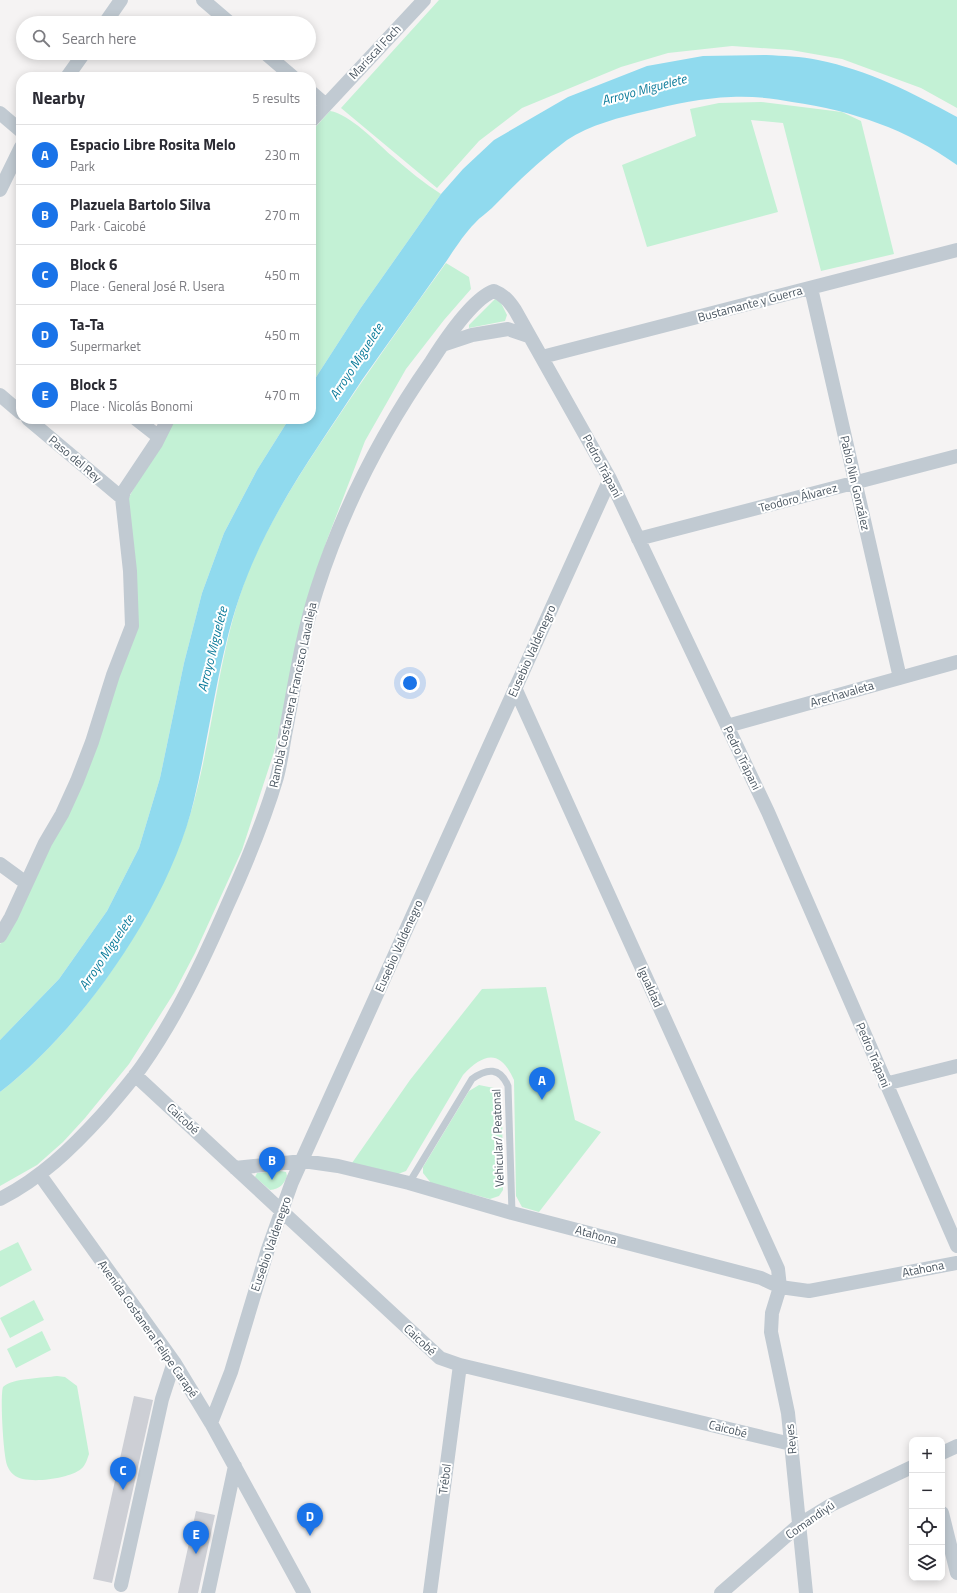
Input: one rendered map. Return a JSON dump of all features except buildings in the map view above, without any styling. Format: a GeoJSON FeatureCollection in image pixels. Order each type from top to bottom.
{"type":"FeatureCollection","features":[{"type":"Feature","properties":{"kind":"street"},"geometry":{"type":"LineString","coordinates":[[110,16],[121,0]]}},
{"type":"Feature","properties":{"kind":"street"},"geometry":{"type":"LineString","coordinates":[[202,0],[221,16]]}},
{"type":"Feature","properties":{"kind":"street","name":"Mariscal Foch"},"geometry":{"type":"LineString","coordinates":[[316,116],[424,0]]}},
{"type":"Feature","properties":{"kind":"street"},"geometry":{"type":"LineString","coordinates":[[71,72],[79,60]]}},
{"type":"Feature","properties":{"kind":"street"},"geometry":{"type":"LineString","coordinates":[[273,60],[287,72]]}},
{"type":"Feature","properties":{"kind":"street"},"geometry":{"type":"LineString","coordinates":[[316,96],[326,105]]}},
{"type":"Feature","properties":{"kind":"street"},"geometry":{"type":"LineString","coordinates":[[0,113],[16,127]]}},
{"type":"Feature","properties":{"kind":"street"},"geometry":{"type":"LineString","coordinates":[[0,190],[16,157]]}},
{"type":"Feature","properties":{"kind":"street","name":"Bustamante y Guerra"},"geometry":{"type":"LineString","coordinates":[[542,357],[957,250]]}},
{"type":"Feature","properties":{"kind":"street","name":"Pablo Nin González"},"geometry":{"type":"LineString","coordinates":[[811,288],[900,678]]}},
{"type":"Feature","properties":{"kind":"street","name":"Pedro Trápani"},"geometry":{"type":"LineString","coordinates":[[494,291],[502,294],[510,301],[528,336],[542,357],[610,479],[768,812],[885,1084],[957,1246]]}},
{"type":"Feature","properties":{"kind":"street","name":"Rambla Costanera Francisco Lavalleja"},"geometry":{"type":"LineString","coordinates":[[0,1199],[40,1175],[76,1144],[135,1075],[176,1010],[201,966],[253,848],[277,776],[311,609],[339,529],[374,454],[401,405],[442,345],[481,298],[494,291]]}},
{"type":"Feature","properties":{"kind":"street"},"geometry":{"type":"LineString","coordinates":[[442,345],[472,335],[508,328],[528,336]]}},
{"type":"Feature","properties":{"kind":"street"},"geometry":{"type":"LineString","coordinates":[[0,395],[16,409]]}},
{"type":"Feature","properties":{"kind":"street","name":"Paso del Rey"},"geometry":{"type":"LineString","coordinates":[[34,424],[122,498]]}},
{"type":"Feature","properties":{"kind":"street"},"geometry":{"type":"LineString","coordinates":[[142,424],[159,438]]}},
{"type":"Feature","properties":{"kind":"street"},"geometry":{"type":"LineString","coordinates":[[0,936],[11,917],[26,883],[62,814],[77,781],[92,742],[113,675],[132,626],[133,613],[130,571],[122,498],[129,482],[159,438],[166,424]]}},
{"type":"Feature","properties":{"kind":"street","name":"Teodoro Álvarez"},"geometry":{"type":"LineString","coordinates":[[638,539],[957,456]]}},
{"type":"Feature","properties":{"kind":"street","name":"Eusebio Valdenegro"},"geometry":{"type":"LineString","coordinates":[[211,1423],[231,1372],[268,1249],[292,1182],[610,479]]}},
{"type":"Feature","properties":{"kind":"street","name":"Arechavaleta"},"geometry":{"type":"LineString","coordinates":[[727,726],[957,662]]}},
{"type":"Feature","properties":{"kind":"street","name":"Igualdad"},"geometry":{"type":"LineString","coordinates":[[515,688],[778,1269],[780,1287]]}},
{"type":"Feature","properties":{"kind":"street"},"geometry":{"type":"LineString","coordinates":[[0,864],[26,883]]}},
{"type":"Feature","properties":{"kind":"street"},"geometry":{"type":"LineString","coordinates":[[885,1084],[957,1066]]}},
{"type":"Feature","properties":{"kind":"street","name":"Caicobé"},"geometry":{"type":"LineString","coordinates":[[135,1075],[440,1358],[460,1365],[791,1444]]}},
{"type":"Feature","properties":{"kind":"street","name":"Atahona"},"geometry":{"type":"LineString","coordinates":[[235,1168],[303,1160],[338,1166],[408,1183],[512,1213],[761,1278],[780,1287],[809,1291],[957,1263]]}},
{"type":"Feature","properties":{"kind":"street","name":"Avenida Costanera Felipe Carapé"},"geometry":{"type":"LineString","coordinates":[[40,1175],[174,1362],[235,1466],[300,1590]]}},
{"type":"Feature","properties":{"kind":"street","name":"Reyes"},"geometry":{"type":"LineString","coordinates":[[780,1287],[772,1313],[771,1332],[788,1413],[806,1593]]}},
{"type":"Feature","properties":{"kind":"street"},"geometry":{"type":"LineString","coordinates":[[121,1585],[162,1399],[174,1362]]}},
{"type":"Feature","properties":{"kind":"street","name":"Trébol"},"geometry":{"type":"LineString","coordinates":[[430,1593],[460,1365]]}},
{"type":"Feature","properties":{"kind":"street"},"geometry":{"type":"LineString","coordinates":[[945,1452],[957,1446]]}},
{"type":"Feature","properties":{"kind":"street"},"geometry":{"type":"LineString","coordinates":[[208,1593],[235,1466]]}},
{"type":"Feature","properties":{"kind":"street","name":"Comandiyú"},"geometry":{"type":"LineString","coordinates":[[721,1593],[800,1524],[831,1505],[909,1468]]}},
{"type":"Feature","properties":{"kind":"street"},"geometry":{"type":"LineString","coordinates":[[945,1525],[957,1573]]}},
{"type":"Feature","properties":{"kind":"lane","name":"Vehicular/ Peatonal"},"geometry":{"type":"LineString","coordinates":[[408,1183],[472,1079],[485,1071],[499,1073],[505,1079],[508,1086],[512,1213]]}},
{"type":"Feature","properties":{"kind":"green space"},"geometry":{"type":"Polygon","coordinates":[[[439,0],[957,0],[957,108],[921,88],[842,59],[791,50],[732,46],[668,53],[621,67],[522,108],[479,141],[437,188],[341,108],[439,0]]]}},
{"type":"Feature","properties":{"kind":"green space"},"geometry":{"type":"Polygon","coordinates":[[[761,102],[842,112],[861,121],[894,254],[821,271],[783,123],[751,120],[778,212],[647,247],[622,165],[696,136],[690,109],[719,103],[761,102]]]}},
{"type":"Feature","properties":{"kind":"green space"},"geometry":{"type":"Polygon","coordinates":[[[330,111],[346,117],[410,171],[441,194],[360,309],[316,377],[316,126],[330,111]]]}},
{"type":"Feature","properties":{"kind":"green space"},"geometry":{"type":"Polygon","coordinates":[[[446,263],[469,277],[471,289],[444,320],[406,369],[365,441],[327,540],[308,597],[274,752],[242,850],[195,953],[174,993],[129,1064],[85,1118],[63,1142],[37,1165],[0,1186],[0,1092],[32,1065],[62,1034],[91,999],[118,962],[142,924],[163,884],[180,844],[193,805],[200,776],[230,631],[247,575],[264,537],[318,446],[372,366],[446,263]]]}},
{"type":"Feature","properties":{"kind":"green space"},"geometry":{"type":"Polygon","coordinates":[[[495,299],[500,301],[507,315],[505,321],[469,328],[469,325],[495,299]]]}},
{"type":"Feature","properties":{"kind":"green space"},"geometry":{"type":"Polygon","coordinates":[[[169,424],[286,424],[257,470],[224,533],[202,593],[184,663],[160,778],[139,848],[107,911],[59,979],[0,1040],[0,944],[5,938],[135,627],[128,499],[169,424]]]}},
{"type":"Feature","properties":{"kind":"green space"},"geometry":{"type":"Polygon","coordinates":[[[546,987],[575,1120],[601,1132],[539,1212],[522,1207],[516,1196],[514,1080],[509,1070],[497,1059],[491,1058],[478,1062],[463,1075],[406,1171],[398,1174],[352,1163],[410,1080],[482,989],[546,987]]]}},
{"type":"Feature","properties":{"kind":"green space"},"geometry":{"type":"Polygon","coordinates":[[[479,1085],[494,1088],[502,1100],[503,1190],[499,1196],[490,1199],[431,1183],[423,1173],[423,1167],[469,1091],[479,1085]]]}},
{"type":"Feature","properties":{"kind":"green space"},"geometry":{"type":"Polygon","coordinates":[[[280,1171],[286,1172],[287,1176],[281,1186],[276,1189],[270,1190],[255,1177],[257,1173],[280,1171]]]}},
{"type":"Feature","properties":{"kind":"green space"},"geometry":{"type":"Polygon","coordinates":[[[18,1242],[32,1270],[0,1287],[0,1251],[18,1242]]]}},
{"type":"Feature","properties":{"kind":"green space"},"geometry":{"type":"Polygon","coordinates":[[[34,1300],[44,1320],[10,1338],[0,1318],[34,1300]]]}},
{"type":"Feature","properties":{"kind":"green space"},"geometry":{"type":"Polygon","coordinates":[[[42,1331],[51,1350],[16,1368],[7,1349],[42,1331]]]}},
{"type":"Feature","properties":{"kind":"green space"},"geometry":{"type":"Polygon","coordinates":[[[57,1376],[65,1377],[77,1386],[89,1454],[87,1460],[81,1469],[67,1476],[47,1480],[27,1480],[20,1478],[14,1475],[7,1465],[3,1437],[3,1387],[7,1384],[21,1380],[57,1376]]]}},
{"type":"Feature","properties":{"kind":"water","name":"Arroyo Miguelete"},"geometry":{"type":"Polygon","coordinates":[[[703,56],[792,56],[837,64],[890,83],[957,117],[957,165],[918,141],[879,123],[858,116],[815,106],[762,98],[739,97],[699,100],[627,116],[585,130],[567,140],[537,164],[477,221],[460,241],[362,380],[300,474],[259,548],[238,601],[230,629],[194,800],[182,839],[165,880],[144,921],[119,961],[92,999],[62,1034],[31,1065],[0,1092],[0,1040],[59,979],[107,911],[139,848],[160,778],[184,663],[202,593],[224,533],[257,470],[286,424],[316,424],[316,377],[360,309],[441,194],[463,169],[494,140],[568,97],[647,66],[703,56]]]}},
{"type":"Feature","properties":{"kind":"place","name":"Espacio Libre Rosita Melo"},"geometry":{"type":"Point","coordinates":[542,1100]}},
{"type":"Feature","properties":{"kind":"place","name":"Plazuela Bartolo Silva"},"geometry":{"type":"Point","coordinates":[272,1180]}},
{"type":"Feature","properties":{"kind":"place","name":"Block 6"},"geometry":{"type":"Point","coordinates":[123,1490]}},
{"type":"Feature","properties":{"kind":"place","name":"Ta-Ta"},"geometry":{"type":"Point","coordinates":[310,1536]}},
{"type":"Feature","properties":{"kind":"place","name":"Block 5"},"geometry":{"type":"Point","coordinates":[196,1554]}}]}
